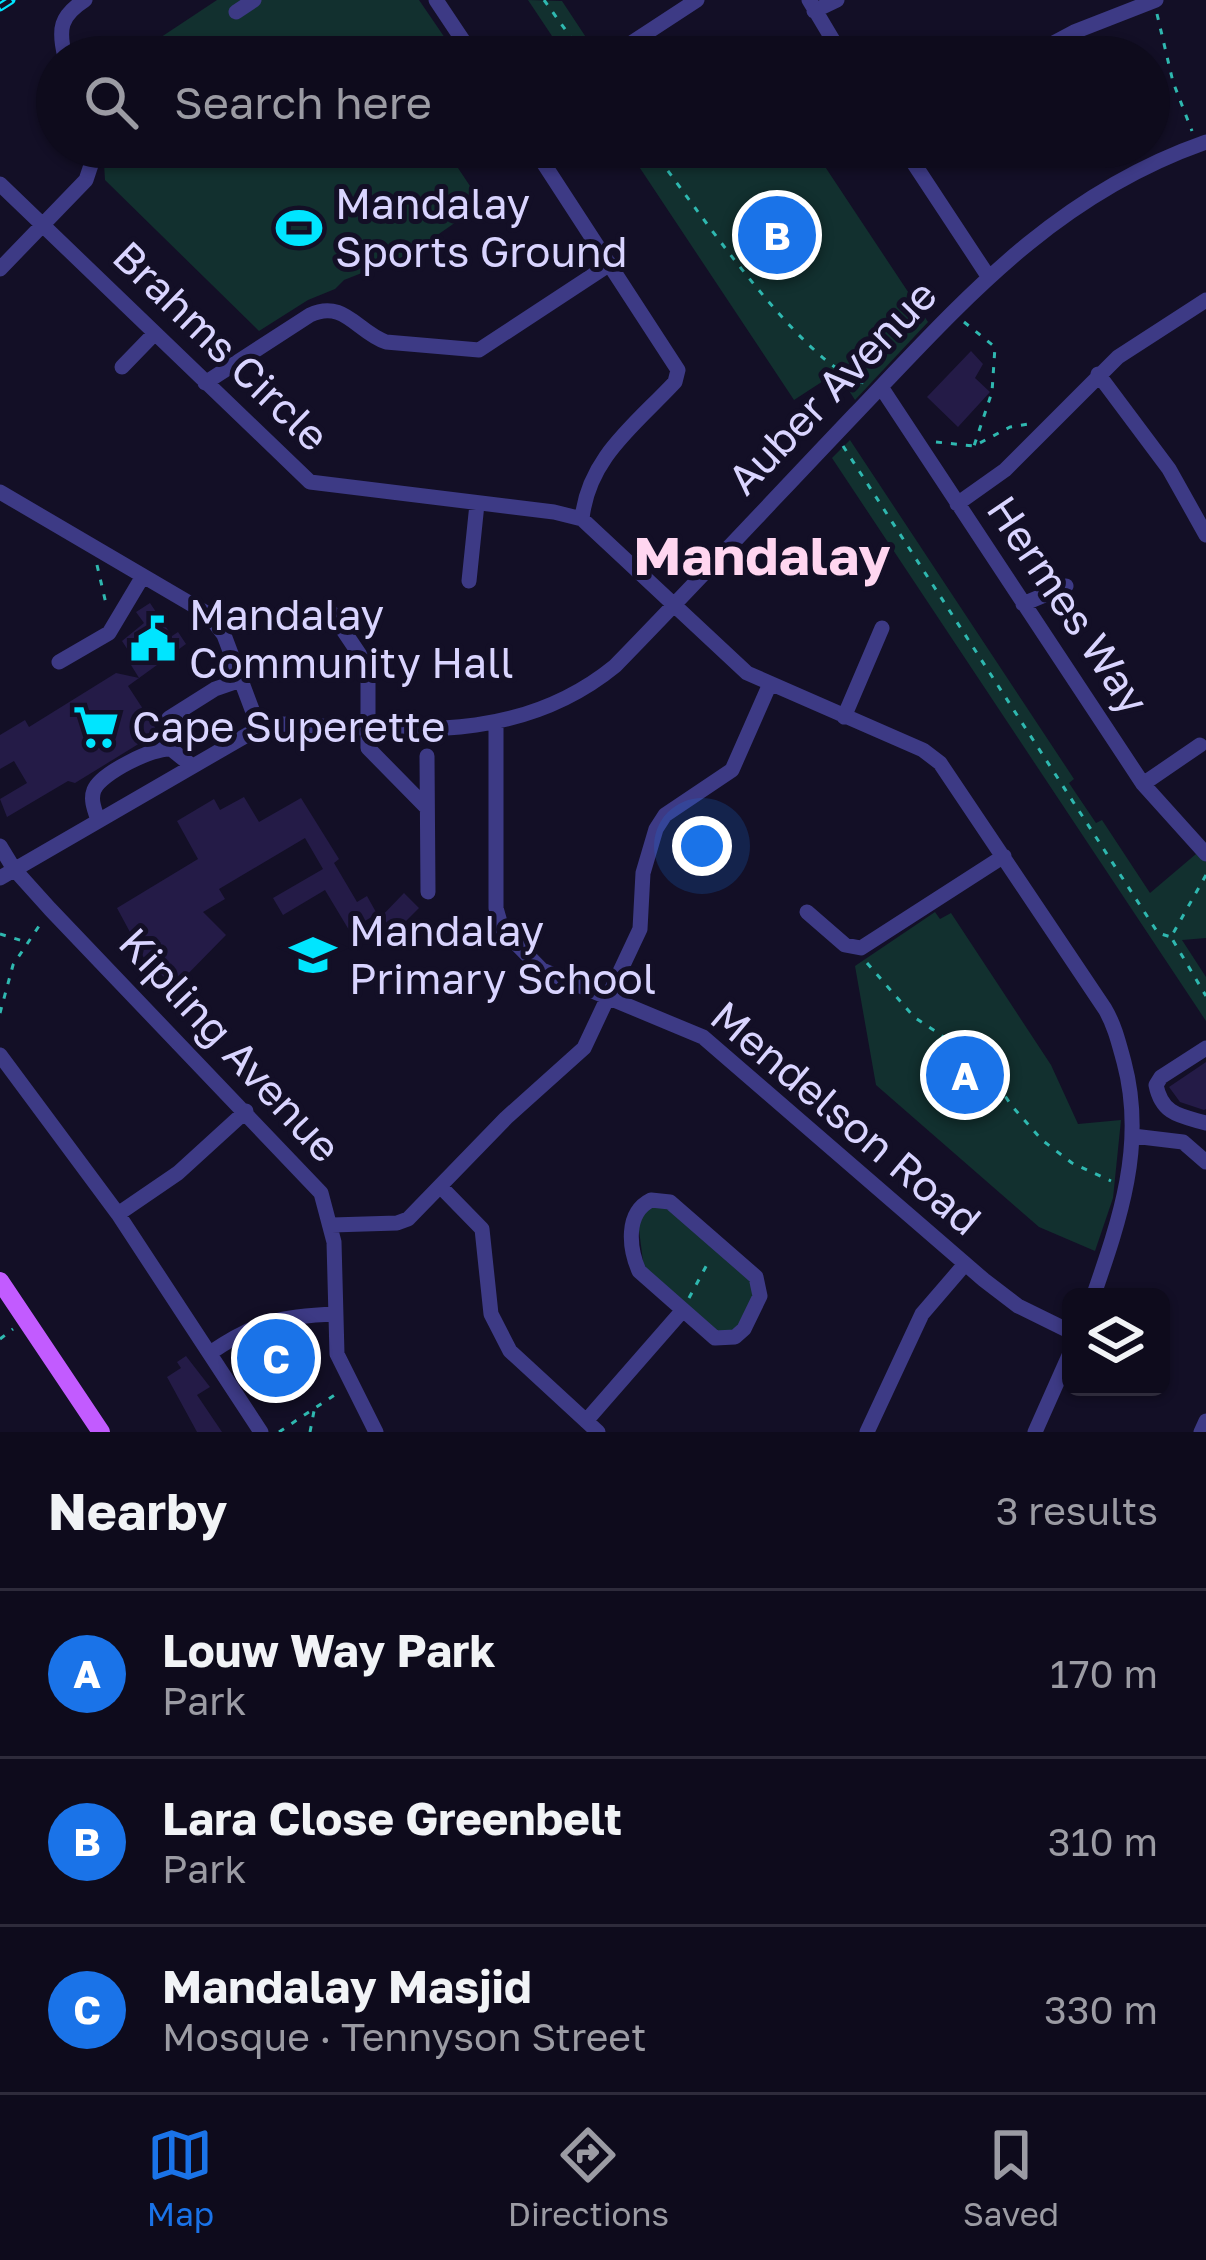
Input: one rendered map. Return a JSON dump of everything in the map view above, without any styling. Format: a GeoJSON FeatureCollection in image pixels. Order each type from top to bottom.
{"type":"FeatureCollection","features":[{"type":"Feature","properties":{"kind":"main road"},"geometry":{"type":"LineString","coordinates":[[0,1281],[101,1432]]}},
{"type":"Feature","properties":{"kind":"street"},"geometry":{"type":"LineString","coordinates":[[62,36],[61,24],[69,10],[85,0]]}},
{"type":"Feature","properties":{"kind":"street"},"geometry":{"type":"LineString","coordinates":[[236,12],[254,0]]}},
{"type":"Feature","properties":{"kind":"street"},"geometry":{"type":"LineString","coordinates":[[436,0],[460,36]]}},
{"type":"Feature","properties":{"kind":"street"},"geometry":{"type":"LineString","coordinates":[[642,36],[697,0]]}},
{"type":"Feature","properties":{"kind":"street"},"geometry":{"type":"LineString","coordinates":[[830,36],[812,5],[837,0]]}},
{"type":"Feature","properties":{"kind":"street"},"geometry":{"type":"LineString","coordinates":[[1067,36],[1152,2]]}},
{"type":"Feature","properties":{"kind":"street","name":"Auber Avenue"},"geometry":{"type":"LineString","coordinates":[[1170,154],[1200,138]]}},
{"type":"Feature","properties":{"kind":"street"},"geometry":{"type":"LineString","coordinates":[[0,268],[86,180],[90,168]]}},
{"type":"Feature","properties":{"kind":"street"},"geometry":{"type":"LineString","coordinates":[[547,168],[675,361],[678,374],[597,466],[587,486],[582,519],[747,673],[923,750],[940,763],[1111,1018],[1133,1102],[1133,1136],[1129,1182],[1096,1288]]}},
{"type":"Feature","properties":{"kind":"street"},"geometry":{"type":"LineString","coordinates":[[917,168],[988,276]]}},
{"type":"Feature","properties":{"kind":"street","name":"Auber Avenue"},"geometry":{"type":"LineString","coordinates":[[7,873],[259,728],[282,724],[428,730],[496,723],[545,710],[583,690],[615,666],[988,276],[1040,231],[1144,168]]}},
{"type":"Feature","properties":{"kind":"street","name":"Brahms Circle"},"geometry":{"type":"LineString","coordinates":[[0,184],[310,482],[582,519]]}},
{"type":"Feature","properties":{"kind":"street"},"geometry":{"type":"LineString","coordinates":[[205,383],[326,309],[346,315],[379,340],[479,350],[610,264]]}},
{"type":"Feature","properties":{"kind":"street"},"geometry":{"type":"LineString","coordinates":[[957,504],[995,478],[1098,374],[1150,334],[1206,300]]}},
{"type":"Feature","properties":{"kind":"street"},"geometry":{"type":"LineString","coordinates":[[122,367],[154,334]]}},
{"type":"Feature","properties":{"kind":"street"},"geometry":{"type":"LineString","coordinates":[[1098,374],[1169,469],[1206,535]]}},
{"type":"Feature","properties":{"kind":"street","name":"Hermes Way"},"geometry":{"type":"LineString","coordinates":[[880,387],[1143,784],[1206,854]]}},
{"type":"Feature","properties":{"kind":"street"},"geometry":{"type":"LineString","coordinates":[[0,492],[208,614],[224,635],[259,728]]}},
{"type":"Feature","properties":{"kind":"street"},"geometry":{"type":"LineString","coordinates":[[469,581],[477,504]]}},
{"type":"Feature","properties":{"kind":"street"},"geometry":{"type":"LineString","coordinates":[[59,662],[103,638],[143,576]]}},
{"type":"Feature","properties":{"kind":"street"},"geometry":{"type":"LineString","coordinates":[[1023,604],[1066,586]]}},
{"type":"Feature","properties":{"kind":"street"},"geometry":{"type":"LineString","coordinates":[[331,612],[368,667],[365,728],[369,751],[428,808]]}},
{"type":"Feature","properties":{"kind":"street"},"geometry":{"type":"LineString","coordinates":[[844,717],[882,628]]}},
{"type":"Feature","properties":{"kind":"street"},"geometry":{"type":"LineString","coordinates":[[169,718],[214,689],[242,680]]}},
{"type":"Feature","properties":{"kind":"street"},"geometry":{"type":"LineString","coordinates":[[332,1225],[404,1221],[506,1118],[581,1052],[640,929],[643,873],[656,829],[665,815],[732,770],[769,686]]}},
{"type":"Feature","properties":{"kind":"street","name":"Mendelson Road"},"geometry":{"type":"LineString","coordinates":[[496,723],[498,922],[506,935],[542,970],[703,1037],[965,1264],[1018,1306],[1062,1328]]}},
{"type":"Feature","properties":{"kind":"street"},"geometry":{"type":"LineString","coordinates":[[1143,784],[1199,745]]}},
{"type":"Feature","properties":{"kind":"street"},"geometry":{"type":"LineString","coordinates":[[98,820],[94,789],[103,779],[164,748],[176,751],[191,765]]}},
{"type":"Feature","properties":{"kind":"street"},"geometry":{"type":"LineString","coordinates":[[427,756],[428,892]]}},
{"type":"Feature","properties":{"kind":"street"},"geometry":{"type":"LineString","coordinates":[[0,846],[7,873]]}},
{"type":"Feature","properties":{"kind":"street"},"geometry":{"type":"LineString","coordinates":[[807,912],[845,945],[867,945],[1004,856]]}},
{"type":"Feature","properties":{"kind":"street","name":"Kipling Avenue"},"geometry":{"type":"LineString","coordinates":[[7,873],[50,909],[313,1181],[332,1225],[337,1354],[376,1432]]}},
{"type":"Feature","properties":{"kind":"street"},"geometry":{"type":"LineString","coordinates":[[1206,1048],[1156,1085],[1173,1115],[1206,1124]]}},
{"type":"Feature","properties":{"kind":"street"},"geometry":{"type":"LineString","coordinates":[[0,1055],[118,1214],[261,1432]]}},
{"type":"Feature","properties":{"kind":"street"},"geometry":{"type":"LineString","coordinates":[[1133,1102],[1157,1094]]}},
{"type":"Feature","properties":{"kind":"street"},"geometry":{"type":"LineString","coordinates":[[118,1214],[178,1173],[246,1111]]}},
{"type":"Feature","properties":{"kind":"street"},"geometry":{"type":"LineString","coordinates":[[1133,1136],[1183,1142],[1202,1151]]}},
{"type":"Feature","properties":{"kind":"street"},"geometry":{"type":"LineString","coordinates":[[441,1186],[482,1229],[491,1314],[509,1351],[592,1426],[683,1310]]}},
{"type":"Feature","properties":{"kind":"street"},"geometry":{"type":"LineString","coordinates":[[664,1200],[759,1283],[760,1296],[735,1337],[719,1339],[683,1310],[637,1268],[632,1225],[644,1202],[664,1200]]}},
{"type":"Feature","properties":{"kind":"street"},"geometry":{"type":"LineString","coordinates":[[867,1432],[922,1314],[965,1264]]}},
{"type":"Feature","properties":{"kind":"street"},"geometry":{"type":"LineString","coordinates":[[210,1353],[261,1323],[335,1314]]}},
{"type":"Feature","properties":{"kind":"street"},"geometry":{"type":"LineString","coordinates":[[1035,1432],[1062,1372]]}},
{"type":"Feature","properties":{"kind":"street"},"geometry":{"type":"LineString","coordinates":[[1201,1432],[1206,1421]]}},
{"type":"Feature","properties":{"kind":"path"},"geometry":{"type":"LineString","coordinates":[[544,0],[570,36]]}},
{"type":"Feature","properties":{"kind":"path"},"geometry":{"type":"LineString","coordinates":[[1152,2],[1161,36]]}},
{"type":"Feature","properties":{"kind":"path"},"geometry":{"type":"LineString","coordinates":[[1170,71],[1200,138]]}},
{"type":"Feature","properties":{"kind":"path"},"geometry":{"type":"LineString","coordinates":[[666,168],[786,324],[850,378],[880,387]]}},
{"type":"Feature","properties":{"kind":"path"},"geometry":{"type":"LineString","coordinates":[[952,313],[995,347],[992,392],[974,446]]}},
{"type":"Feature","properties":{"kind":"path"},"geometry":{"type":"LineString","coordinates":[[916,441],[974,446],[1028,423],[1041,433]]}},
{"type":"Feature","properties":{"kind":"path"},"geometry":{"type":"LineString","coordinates":[[836,434],[1158,933],[1172,937]]}},
{"type":"Feature","properties":{"kind":"path"},"geometry":{"type":"LineString","coordinates":[[92,545],[108,612],[117,619]]}},
{"type":"Feature","properties":{"kind":"path"},"geometry":{"type":"LineString","coordinates":[[1172,937],[1206,875]]}},
{"type":"Feature","properties":{"kind":"path"},"geometry":{"type":"LineString","coordinates":[[0,1013],[13,965],[50,909]]}},
{"type":"Feature","properties":{"kind":"path"},"geometry":{"type":"LineString","coordinates":[[0,934],[28,943]]}},
{"type":"Feature","properties":{"kind":"path"},"geometry":{"type":"LineString","coordinates":[[1172,937],[1206,996]]}},
{"type":"Feature","properties":{"kind":"path"},"geometry":{"type":"LineString","coordinates":[[855,948],[914,1017],[984,1064],[1011,1106],[1042,1141],[1097,1178],[1129,1182]]}},
{"type":"Feature","properties":{"kind":"path"},"geometry":{"type":"LineString","coordinates":[[683,1310],[718,1244]]}},
{"type":"Feature","properties":{"kind":"path"},"geometry":{"type":"LineString","coordinates":[[279,1432],[351,1384]]}},
{"type":"Feature","properties":{"kind":"path"},"geometry":{"type":"LineString","coordinates":[[310,1432],[314,1409]]}},
{"type":"Feature","properties":{"kind":"green space"},"geometry":{"type":"Polygon","coordinates":[[[217,0],[419,0],[444,36],[163,36],[217,0]]]}},
{"type":"Feature","properties":{"kind":"green space"},"geometry":{"type":"Polygon","coordinates":[[[528,0],[562,1],[585,36],[552,36],[528,0]]]}},
{"type":"Feature","properties":{"kind":"green space","name":"Mandalay Sports Ground"},"geometry":{"type":"Polygon","coordinates":[[[104,168],[458,168],[482,204],[410,254],[344,280],[259,331],[105,180],[104,168]]]}},
{"type":"Feature","properties":{"kind":"green space"},"geometry":{"type":"Polygon","coordinates":[[[640,168],[826,168],[928,322],[855,400],[837,372],[794,400],[640,168]]]}},
{"type":"Feature","properties":{"kind":"green space"},"geometry":{"type":"Polygon","coordinates":[[[850,440],[1074,779],[1069,783],[1096,823],[1102,820],[1150,893],[1196,854],[1206,862],[1206,938],[1182,940],[1206,977],[1206,1021],[832,458],[850,440]]]}},
{"type":"Feature","properties":{"kind":"green space"},"geometry":{"type":"Polygon","coordinates":[[[935,912],[940,919],[951,913],[1051,1065],[1078,1124],[1121,1120],[1113,1198],[1095,1251],[1039,1227],[876,1085],[855,966],[935,912]]]}},
{"type":"Feature","properties":{"kind":"green space"},"geometry":{"type":"Polygon","coordinates":[[[649,1206],[666,1207],[749,1279],[755,1293],[737,1329],[720,1334],[644,1269],[638,1222],[649,1206]]]}},
{"type":"Feature","properties":{"kind":"building"},"geometry":{"type":"Polygon","coordinates":[[[971,351],[983,364],[975,378],[990,392],[958,427],[927,397],[971,351]]]}},
{"type":"Feature","properties":{"kind":"building"},"geometry":{"type":"Polygon","coordinates":[[[150,603],[172,636],[178,632],[186,644],[128,686],[158,732],[75,783],[68,781],[7,817],[0,799],[27,783],[14,761],[0,769],[0,735],[25,720],[29,727],[116,673],[139,678],[122,641],[144,623],[136,612],[150,603]]]}},
{"type":"Feature","properties":{"kind":"building"},"geometry":{"type":"Polygon","coordinates":[[[244,797],[259,822],[301,798],[339,859],[334,863],[357,902],[367,896],[377,914],[349,930],[325,890],[283,915],[273,898],[323,869],[305,838],[219,889],[225,899],[203,912],[226,935],[175,987],[145,960],[117,908],[198,859],[177,821],[214,799],[220,810],[244,797]]]}},
{"type":"Feature","properties":{"kind":"building"},"geometry":{"type":"Polygon","coordinates":[[[404,893],[419,908],[392,935],[377,921],[404,893]]]}},
{"type":"Feature","properties":{"kind":"building"},"geometry":{"type":"Polygon","coordinates":[[[1206,1062],[1204,1110],[1180,1102],[1169,1087],[1206,1062]]]}},
{"type":"Feature","properties":{"kind":"building"},"geometry":{"type":"Polygon","coordinates":[[[294,1330],[304,1375],[287,1379],[284,1388],[276,1382],[259,1386],[249,1344],[294,1330]]]}},
{"type":"Feature","properties":{"kind":"building"},"geometry":{"type":"Polygon","coordinates":[[[186,1356],[210,1387],[197,1395],[222,1432],[197,1432],[167,1377],[181,1368],[177,1362],[186,1356]]]}},
{"type":"Feature","properties":{"kind":"railway"},"geometry":{"type":"LineString","coordinates":[[0,7],[11,0]]}},
{"type":"Feature","properties":{"kind":"place","name":"Mandalay Sports Ground"},"geometry":{"type":"Point","coordinates":[299,228]}},
{"type":"Feature","properties":{"kind":"place","name":"Lara Close Greenbelt"},"geometry":{"type":"Point","coordinates":[777,235]}},
{"type":"Feature","properties":{"kind":"place","name":"Mandalay Community Hall"},"geometry":{"type":"Point","coordinates":[153,639]}},
{"type":"Feature","properties":{"kind":"place","name":"Cape Superette"},"geometry":{"type":"Point","coordinates":[96,727]}},
{"type":"Feature","properties":{"kind":"place","name":"Mandalay Primary School"},"geometry":{"type":"Point","coordinates":[313,955]}},
{"type":"Feature","properties":{"kind":"place","name":"Louw Way Park"},"geometry":{"type":"Point","coordinates":[965,1075]}},
{"type":"Feature","properties":{"kind":"place","name":"Mandalay Masjid"},"geometry":{"type":"Point","coordinates":[276,1358]}},
{"type":"Feature","properties":{"kind":"district","name":"Mandalay"},"geometry":{"type":"Point","coordinates":[762,556]}}]}
